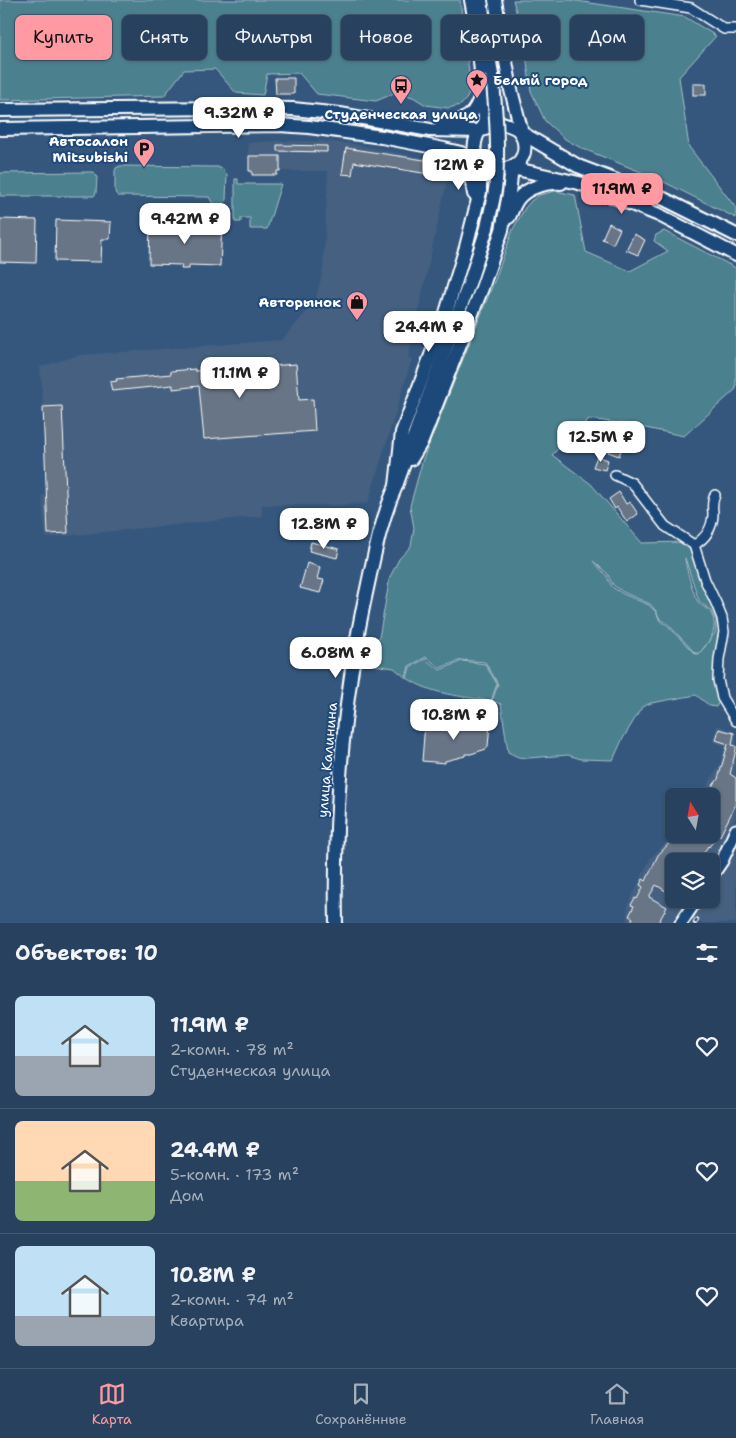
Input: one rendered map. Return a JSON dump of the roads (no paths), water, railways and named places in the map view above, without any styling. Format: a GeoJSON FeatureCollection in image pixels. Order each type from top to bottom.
{"type":"FeatureCollection","features":[{"type":"Feature","properties":{"kind":"main road"},"geometry":{"type":"LineString","coordinates":[[396,486],[402,432],[442,326],[466,248],[480,192],[480,163],[475,155],[474,140],[484,124],[485,118],[478,38],[471,0]]}},
{"type":"Feature","properties":{"kind":"main road"},"geometry":{"type":"LineString","coordinates":[[396,486],[471,278],[487,228],[496,184],[496,105],[481,0]]}},
{"type":"Feature","properties":{"kind":"main road"},"geometry":{"type":"LineString","coordinates":[[495,0],[524,145],[524,154],[521,160],[512,168],[502,230]]}},
{"type":"Feature","properties":{"kind":"main road"},"geometry":{"type":"LineString","coordinates":[[430,130],[469,118],[477,108],[483,90]]}},
{"type":"Feature","properties":{"kind":"main road"},"geometry":{"type":"LineString","coordinates":[[0,110],[293,109],[340,114],[430,130],[479,131],[502,123],[515,127],[578,166],[662,198],[736,235]]}},
{"type":"Feature","properties":{"kind":"main road"},"geometry":{"type":"LineString","coordinates":[[338,131],[340,114]]}},
{"type":"Feature","properties":{"kind":"main road"},"geometry":{"type":"LineString","coordinates":[[0,130],[278,125],[382,137],[462,153],[489,168],[512,168],[579,183],[660,215],[736,255]]}},
{"type":"Feature","properties":{"kind":"main road"},"geometry":{"type":"LineString","coordinates":[[426,146],[459,158],[466,166],[472,181],[474,196],[466,248]]}},
{"type":"Feature","properties":{"kind":"main road"},"geometry":{"type":"LineString","coordinates":[[396,486],[422,440],[482,288],[502,230],[518,198],[539,185],[579,183]]}},
{"type":"Feature","properties":{"kind":"main road","name":"улица Калинина"},"geometry":{"type":"LineString","coordinates":[[336,923],[338,788],[350,674],[361,614],[378,540],[389,501],[396,486]]}},
{"type":"Feature","properties":{"kind":"street"},"geometry":{"type":"LineString","coordinates":[[640,0],[692,4],[724,29],[736,29]]}},
{"type":"Feature","properties":{"kind":"street"},"geometry":{"type":"LineString","coordinates":[[615,476],[632,483],[665,526],[694,546],[705,580],[722,618],[724,632],[719,658],[718,680],[722,698],[736,721]]}},
{"type":"Feature","properties":{"kind":"street"},"geometry":{"type":"LineString","coordinates":[[694,546],[703,540],[711,529],[713,516],[712,502],[716,495]]}},
{"type":"Feature","properties":{"kind":"street"},"geometry":{"type":"LineString","coordinates":[[720,864],[736,830]]}},
{"type":"Feature","properties":{"kind":"street"},"geometry":{"type":"LineString","coordinates":[[681,923],[691,908]]}},
{"type":"Feature","properties":{"kind":"place","name":"Белый город"},"geometry":{"type":"Point","coordinates":[477,99]}},
{"type":"Feature","properties":{"kind":"place","name":"Студенческая улица"},"geometry":{"type":"Point","coordinates":[401,105]}},
{"type":"Feature","properties":{"kind":"place","name":"Автосалон Mitsubishi"},"geometry":{"type":"Point","coordinates":[144,168]}},
{"type":"Feature","properties":{"kind":"place","name":"Авторынок"},"geometry":{"type":"Point","coordinates":[357,321]}}]}
